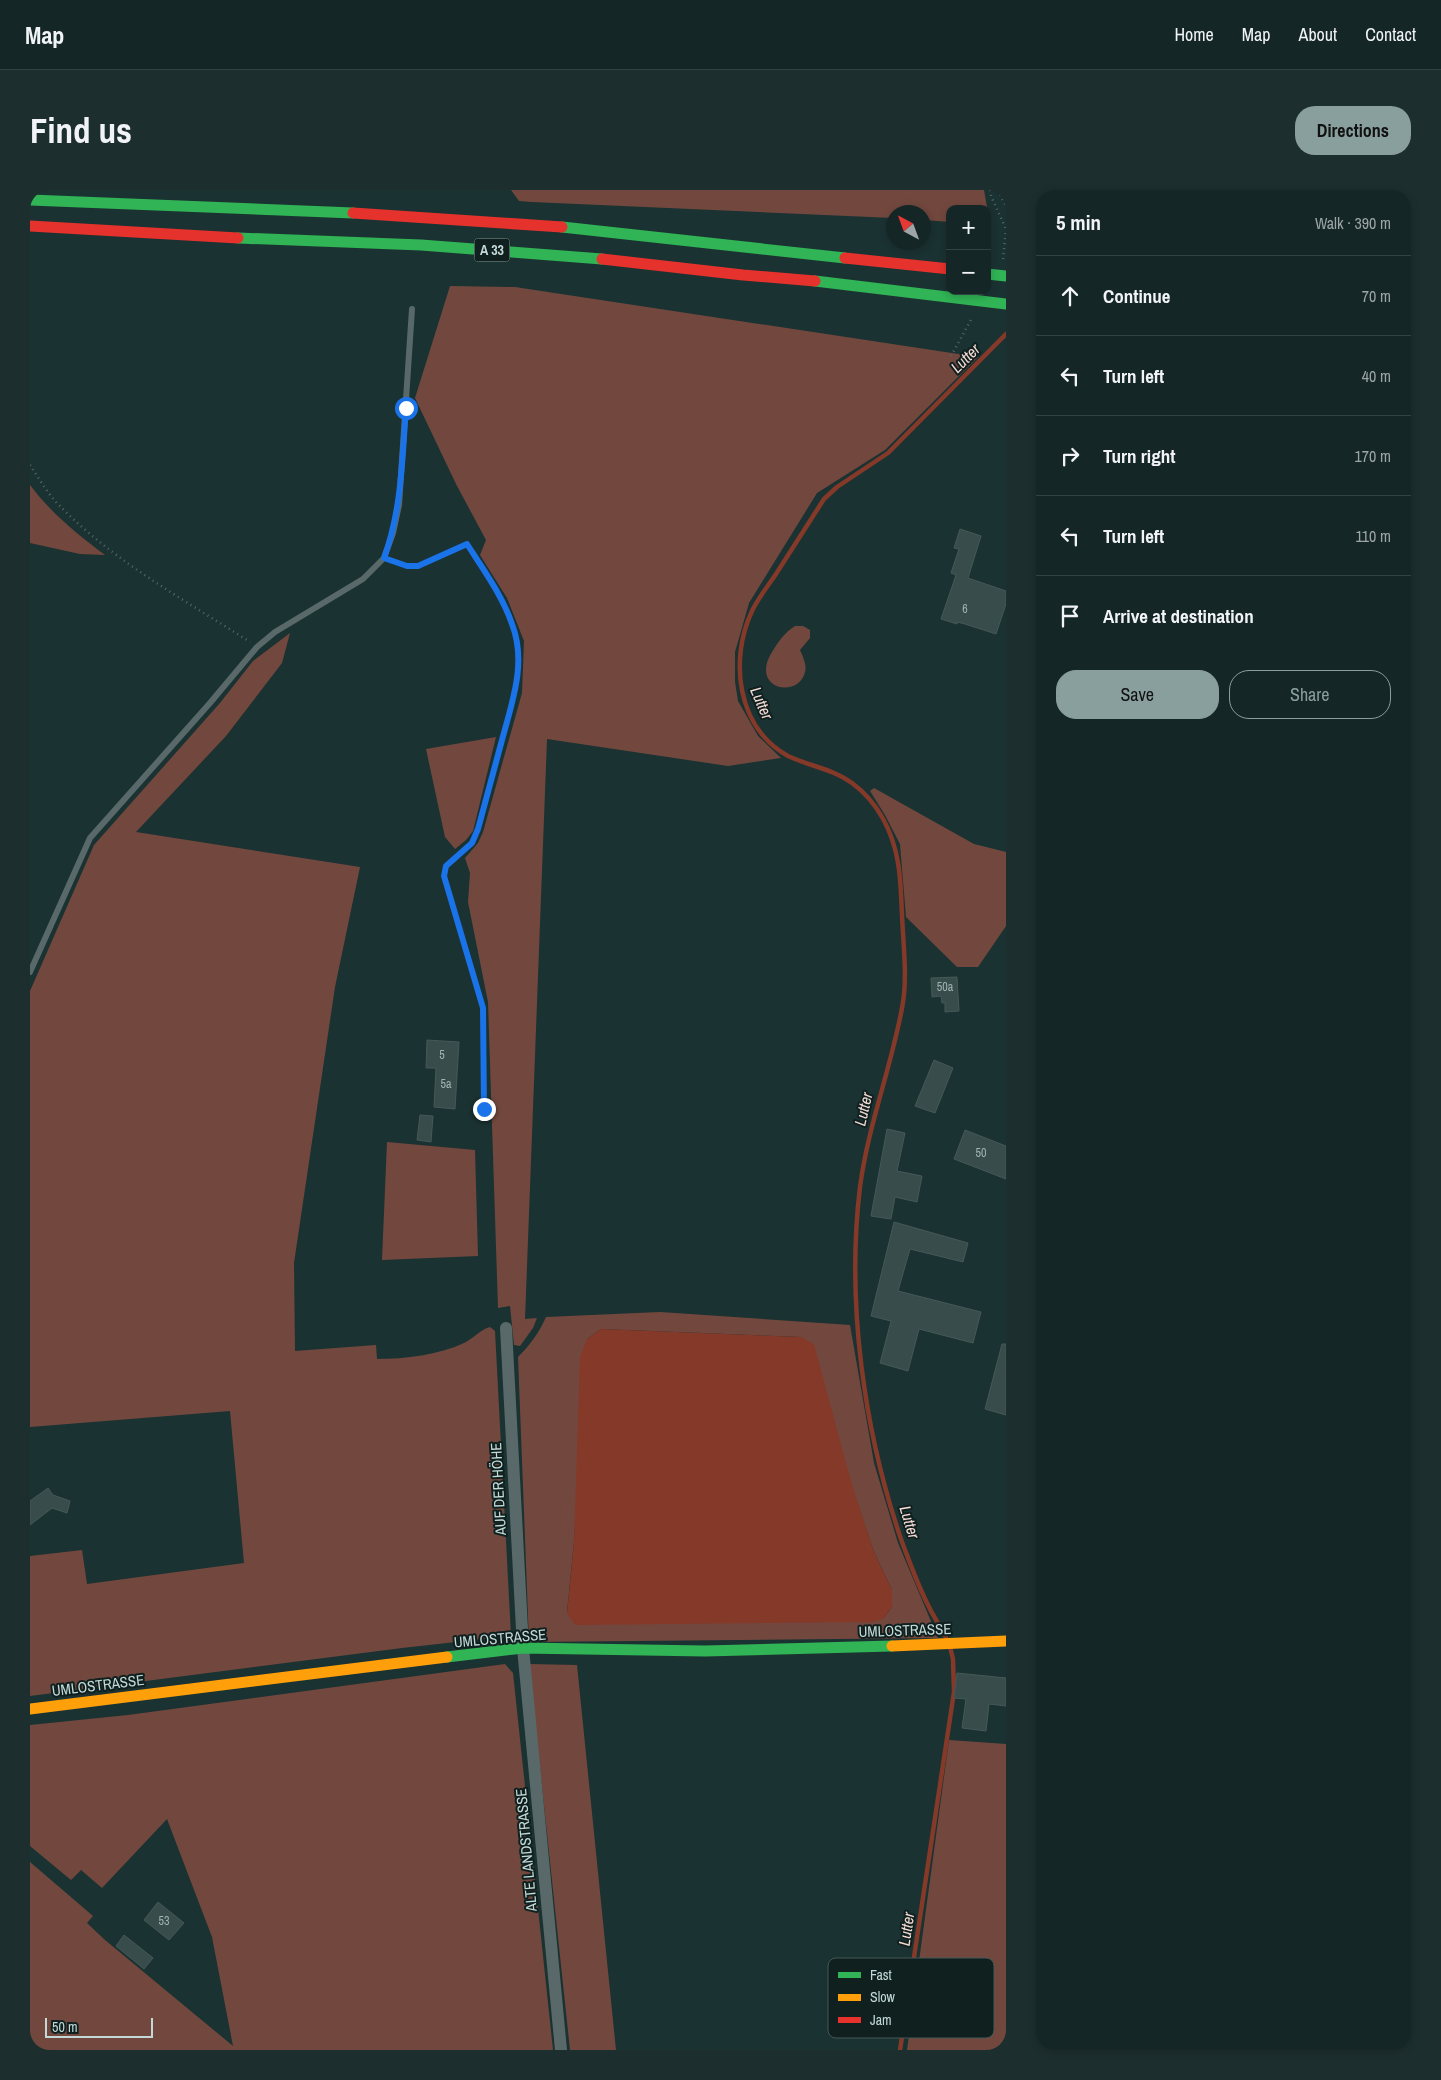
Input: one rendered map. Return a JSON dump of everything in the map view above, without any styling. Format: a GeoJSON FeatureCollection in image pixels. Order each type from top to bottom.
{"type":"FeatureCollection","features":[{"type":"Feature","properties":{"kind":"main road","name":"A 33"},"geometry":{"type":"LineString","coordinates":[[30,200],[343,212],[594,229],[760,250],[946,270]]}},
{"type":"Feature","properties":{"kind":"main road","name":"A 33"},"geometry":{"type":"LineString","coordinates":[[30,226],[269,240],[421,245],[568,255],[733,274],[811,280],[1006,304]]}},
{"type":"Feature","properties":{"kind":"main road"},"geometry":{"type":"LineString","coordinates":[[991,274],[1006,276]]}},
{"type":"Feature","properties":{"kind":"main road","name":"UMLOSTRASSE"},"geometry":{"type":"LineString","coordinates":[[30,1709],[523,1648],[705,1651],[1006,1641]]}},
{"type":"Feature","properties":{"kind":"street","name":"AUF DER HÖHE"},"geometry":{"type":"LineString","coordinates":[[506,1328],[523,1648]]}},
{"type":"Feature","properties":{"kind":"street","name":"ALTE LANDSTRASSE"},"geometry":{"type":"LineString","coordinates":[[523,1648],[561,2050]]}},
{"type":"Feature","properties":{"kind":"lane"},"geometry":{"type":"LineString","coordinates":[[30,972],[90,838],[257,647],[275,632],[363,579],[384,558],[393,533],[399,505],[412,309]]}},
{"type":"Feature","properties":{"kind":"path"},"geometry":{"type":"LineString","coordinates":[[990,190],[1006,229]]}},
{"type":"Feature","properties":{"kind":"path"},"geometry":{"type":"LineString","coordinates":[[998,190],[1006,206]]}},
{"type":"Feature","properties":{"kind":"path"},"geometry":{"type":"LineString","coordinates":[[951,356],[973,316]]}},
{"type":"Feature","properties":{"kind":"path"},"geometry":{"type":"LineString","coordinates":[[30,465],[55,501],[90,534],[122,560],[257,647]]}},
{"type":"Feature","properties":{"kind":"path"},"geometry":{"type":"LineString","coordinates":[[384,558],[407,566],[418,566],[467,544],[503,602],[513,625],[517,643],[516,693],[478,829],[472,843],[446,866],[444,876],[483,1008],[484,1109]]}},
{"type":"Feature","properties":{"kind":"shaded area"},"geometry":{"type":"Polygon","coordinates":[[[511,190],[984,190],[987,205],[946,205],[946,222],[931,221],[931,205],[886,205],[886,218],[519,201],[511,190]]]}},
{"type":"Feature","properties":{"kind":"shaded area"},"geometry":{"type":"Polygon","coordinates":[[[450,286],[515,287],[978,357],[885,450],[817,493],[749,603],[735,652],[735,682],[738,701],[758,736],[781,758],[728,766],[547,739],[525,1319],[537,1318],[533,1328],[520,1346],[514,1345],[510,1306],[498,1308],[488,1002],[468,902],[470,873],[465,858],[478,843],[483,832],[522,693],[524,641],[507,598],[480,555],[486,540],[456,484],[415,398],[450,286]]]}},
{"type":"Feature","properties":{"kind":"shaded area"},"geometry":{"type":"Polygon","coordinates":[[[30,485],[65,523],[105,555],[80,554],[30,543],[30,485]]]}},
{"type":"Feature","properties":{"kind":"shaded area"},"geometry":{"type":"Polygon","coordinates":[[[795,626],[803,626],[810,630],[810,638],[800,650],[805,664],[805,672],[801,680],[794,686],[786,688],[771,682],[767,675],[767,665],[779,641],[795,626]]]}},
{"type":"Feature","properties":{"kind":"shaded area"},"geometry":{"type":"Polygon","coordinates":[[[290,633],[282,663],[226,736],[136,832],[360,867],[335,987],[294,1263],[295,1351],[376,1345],[377,1359],[410,1357],[454,1347],[468,1341],[490,1327],[495,1331],[511,1636],[402,1648],[30,1696],[30,1556],[82,1550],[87,1584],[244,1563],[230,1411],[30,1427],[30,991],[94,845],[220,703],[253,661],[290,633]]]}},
{"type":"Feature","properties":{"kind":"shaded area"},"geometry":{"type":"Polygon","coordinates":[[[496,737],[473,831],[455,849],[445,837],[426,749],[496,737]]]}},
{"type":"Feature","properties":{"kind":"shaded area"},"geometry":{"type":"Polygon","coordinates":[[[874,788],[974,844],[1006,852],[1006,926],[978,967],[957,967],[906,917],[900,844],[870,791],[874,788]]]}},
{"type":"Feature","properties":{"kind":"shaded area"},"geometry":{"type":"Polygon","coordinates":[[[387,1142],[475,1150],[478,1256],[382,1260],[387,1142]]]}},
{"type":"Feature","properties":{"kind":"shaded area"},"geometry":{"type":"Polygon","coordinates":[[[660,1312],[850,1325],[874,1463],[898,1543],[938,1638],[529,1642],[518,1357],[534,1338],[546,1317],[660,1312]],[[601,1329],[587,1339],[574,1542],[567,1612],[883,1619],[892,1607],[892,1590],[874,1552],[801,1337],[601,1329]]]}},
{"type":"Feature","properties":{"kind":"shaded area"},"geometry":{"type":"Polygon","coordinates":[[[601,1329],[801,1337],[814,1344],[852,1485],[874,1552],[892,1590],[892,1607],[883,1619],[873,1622],[575,1625],[567,1613],[574,1542],[580,1357],[587,1339],[601,1329]]]}},
{"type":"Feature","properties":{"kind":"shaded area"},"geometry":{"type":"Polygon","coordinates":[[[505,1664],[513,1673],[553,2050],[30,2050],[30,1862],[93,1916],[87,1923],[105,1940],[233,2046],[212,1937],[167,1819],[102,1888],[81,1870],[71,1880],[30,1846],[30,1725],[128,1715],[505,1664]]]}},
{"type":"Feature","properties":{"kind":"shaded area"},"geometry":{"type":"Polygon","coordinates":[[[529,1664],[577,1665],[616,2050],[570,2050],[529,1664]]]}},
{"type":"Feature","properties":{"kind":"shaded area"},"geometry":{"type":"Polygon","coordinates":[[[949,1740],[1006,1744],[1006,2050],[907,2050],[909,2038],[994,2038],[994,1958],[919,1958],[949,1740]]]}},
{"type":"Feature","properties":{"kind":"building"},"geometry":{"type":"Polygon","coordinates":[[[960,529],[981,536],[968,578],[1006,591],[1006,604],[996,634],[941,619],[956,575],[951,573],[959,549],[954,548],[960,529]]]}},
{"type":"Feature","properties":{"kind":"building"},"geometry":{"type":"Polygon","coordinates":[[[957,977],[959,1011],[945,1012],[945,1003],[942,1003],[941,996],[932,997],[931,978],[957,977]]]}},
{"type":"Feature","properties":{"kind":"building"},"geometry":{"type":"Polygon","coordinates":[[[427,1040],[459,1042],[455,1109],[434,1107],[436,1068],[426,1068],[427,1040]]]}},
{"type":"Feature","properties":{"kind":"building"},"geometry":{"type":"Polygon","coordinates":[[[934,1060],[953,1068],[935,1113],[915,1106],[934,1060]]]}},
{"type":"Feature","properties":{"kind":"building"},"geometry":{"type":"Polygon","coordinates":[[[420,1115],[433,1116],[431,1142],[417,1140],[420,1115]]]}},
{"type":"Feature","properties":{"kind":"building"},"geometry":{"type":"Polygon","coordinates":[[[887,1129],[905,1133],[897,1171],[922,1176],[917,1202],[895,1197],[891,1219],[871,1216],[887,1129]]]}},
{"type":"Feature","properties":{"kind":"building"},"geometry":{"type":"Polygon","coordinates":[[[965,1130],[1006,1146],[1006,1179],[954,1159],[965,1130]]]}},
{"type":"Feature","properties":{"kind":"building"},"geometry":{"type":"Polygon","coordinates":[[[894,1222],[968,1243],[963,1262],[910,1249],[898,1291],[981,1312],[973,1343],[919,1329],[908,1371],[880,1363],[891,1321],[871,1316],[894,1222]]]}},
{"type":"Feature","properties":{"kind":"building"},"geometry":{"type":"Polygon","coordinates":[[[1002,1344],[1006,1344],[1006,1415],[985,1409],[1002,1344]]]}},
{"type":"Feature","properties":{"kind":"building"},"geometry":{"type":"Polygon","coordinates":[[[48,1488],[53,1495],[70,1501],[67,1513],[52,1508],[30,1525],[30,1501],[48,1488]]]}},
{"type":"Feature","properties":{"kind":"building"},"geometry":{"type":"Polygon","coordinates":[[[957,1673],[1006,1678],[1006,1706],[989,1704],[986,1731],[962,1728],[966,1699],[954,1698],[957,1673]]]}},
{"type":"Feature","properties":{"kind":"building"},"geometry":{"type":"Polygon","coordinates":[[[158,1902],[184,1923],[169,1940],[144,1920],[158,1902]]]}},
{"type":"Feature","properties":{"kind":"building"},"geometry":{"type":"Polygon","coordinates":[[[124,1935],[153,1958],[144,1969],[116,1946],[124,1935]]]}},
{"type":"Feature","properties":{"kind":"waterway","name":"Lutter"},"geometry":{"type":"LineString","coordinates":[[947,1640],[918,1583],[902,1542],[889,1500],[868,1412],[857,1321],[856,1231],[860,1187],[868,1142],[902,1008],[905,985],[901,888],[896,851],[888,829],[877,808],[852,783],[837,774],[788,756],[771,744],[758,728],[748,711],[742,691],[740,671],[741,650],[745,630],[754,606],[824,499],[837,487],[888,453],[1006,334]]}},
{"type":"Feature","properties":{"kind":"waterway","name":"Lutter"},"geometry":{"type":"LineString","coordinates":[[914,1958],[954,1692],[953,1659],[950,1647]]}},
{"type":"Feature","properties":{"kind":"waterway","name":"Lutter"},"geometry":{"type":"LineString","coordinates":[[900,2050],[902,2038]]}},
{"type":"Feature","properties":{"kind":"traffic: fast"},"geometry":{"type":"LineString","coordinates":[[30,200],[353,213]]}},
{"type":"Feature","properties":{"kind":"traffic: fast"},"geometry":{"type":"LineString","coordinates":[[562,227],[845,258]]}},
{"type":"Feature","properties":{"kind":"traffic: fast"},"geometry":{"type":"LineString","coordinates":[[238,238],[421,245],[602,259]]}},
{"type":"Feature","properties":{"kind":"traffic: fast"},"geometry":{"type":"LineString","coordinates":[[991,274],[1006,276]]}},
{"type":"Feature","properties":{"kind":"traffic: fast"},"geometry":{"type":"LineString","coordinates":[[815,281],[1006,304]]}},
{"type":"Feature","properties":{"kind":"traffic: fast"},"geometry":{"type":"LineString","coordinates":[[447,1657],[523,1648],[705,1651],[892,1646]]}},
{"type":"Feature","properties":{"kind":"traffic: slow"},"geometry":{"type":"LineString","coordinates":[[892,1646],[1006,1641]]}},
{"type":"Feature","properties":{"kind":"traffic: slow"},"geometry":{"type":"LineString","coordinates":[[30,1709],[447,1657]]}},
{"type":"Feature","properties":{"kind":"traffic: jam"},"geometry":{"type":"LineString","coordinates":[[353,213],[562,227]]}},
{"type":"Feature","properties":{"kind":"traffic: jam"},"geometry":{"type":"LineString","coordinates":[[30,226],[238,238]]}},
{"type":"Feature","properties":{"kind":"traffic: jam"},"geometry":{"type":"LineString","coordinates":[[845,258],[946,269]]}},
{"type":"Feature","properties":{"kind":"traffic: jam"},"geometry":{"type":"LineString","coordinates":[[602,259],[815,281]]}},
{"type":"Feature","properties":{"kind":"route"},"geometry":{"type":"LineString","coordinates":[[406,408],[399,505],[393,533],[384,558],[407,566],[418,566],[467,544],[503,602],[513,625],[517,643],[516,693],[478,829],[472,843],[446,866],[444,876],[483,1008],[484,1109]]}}]}
